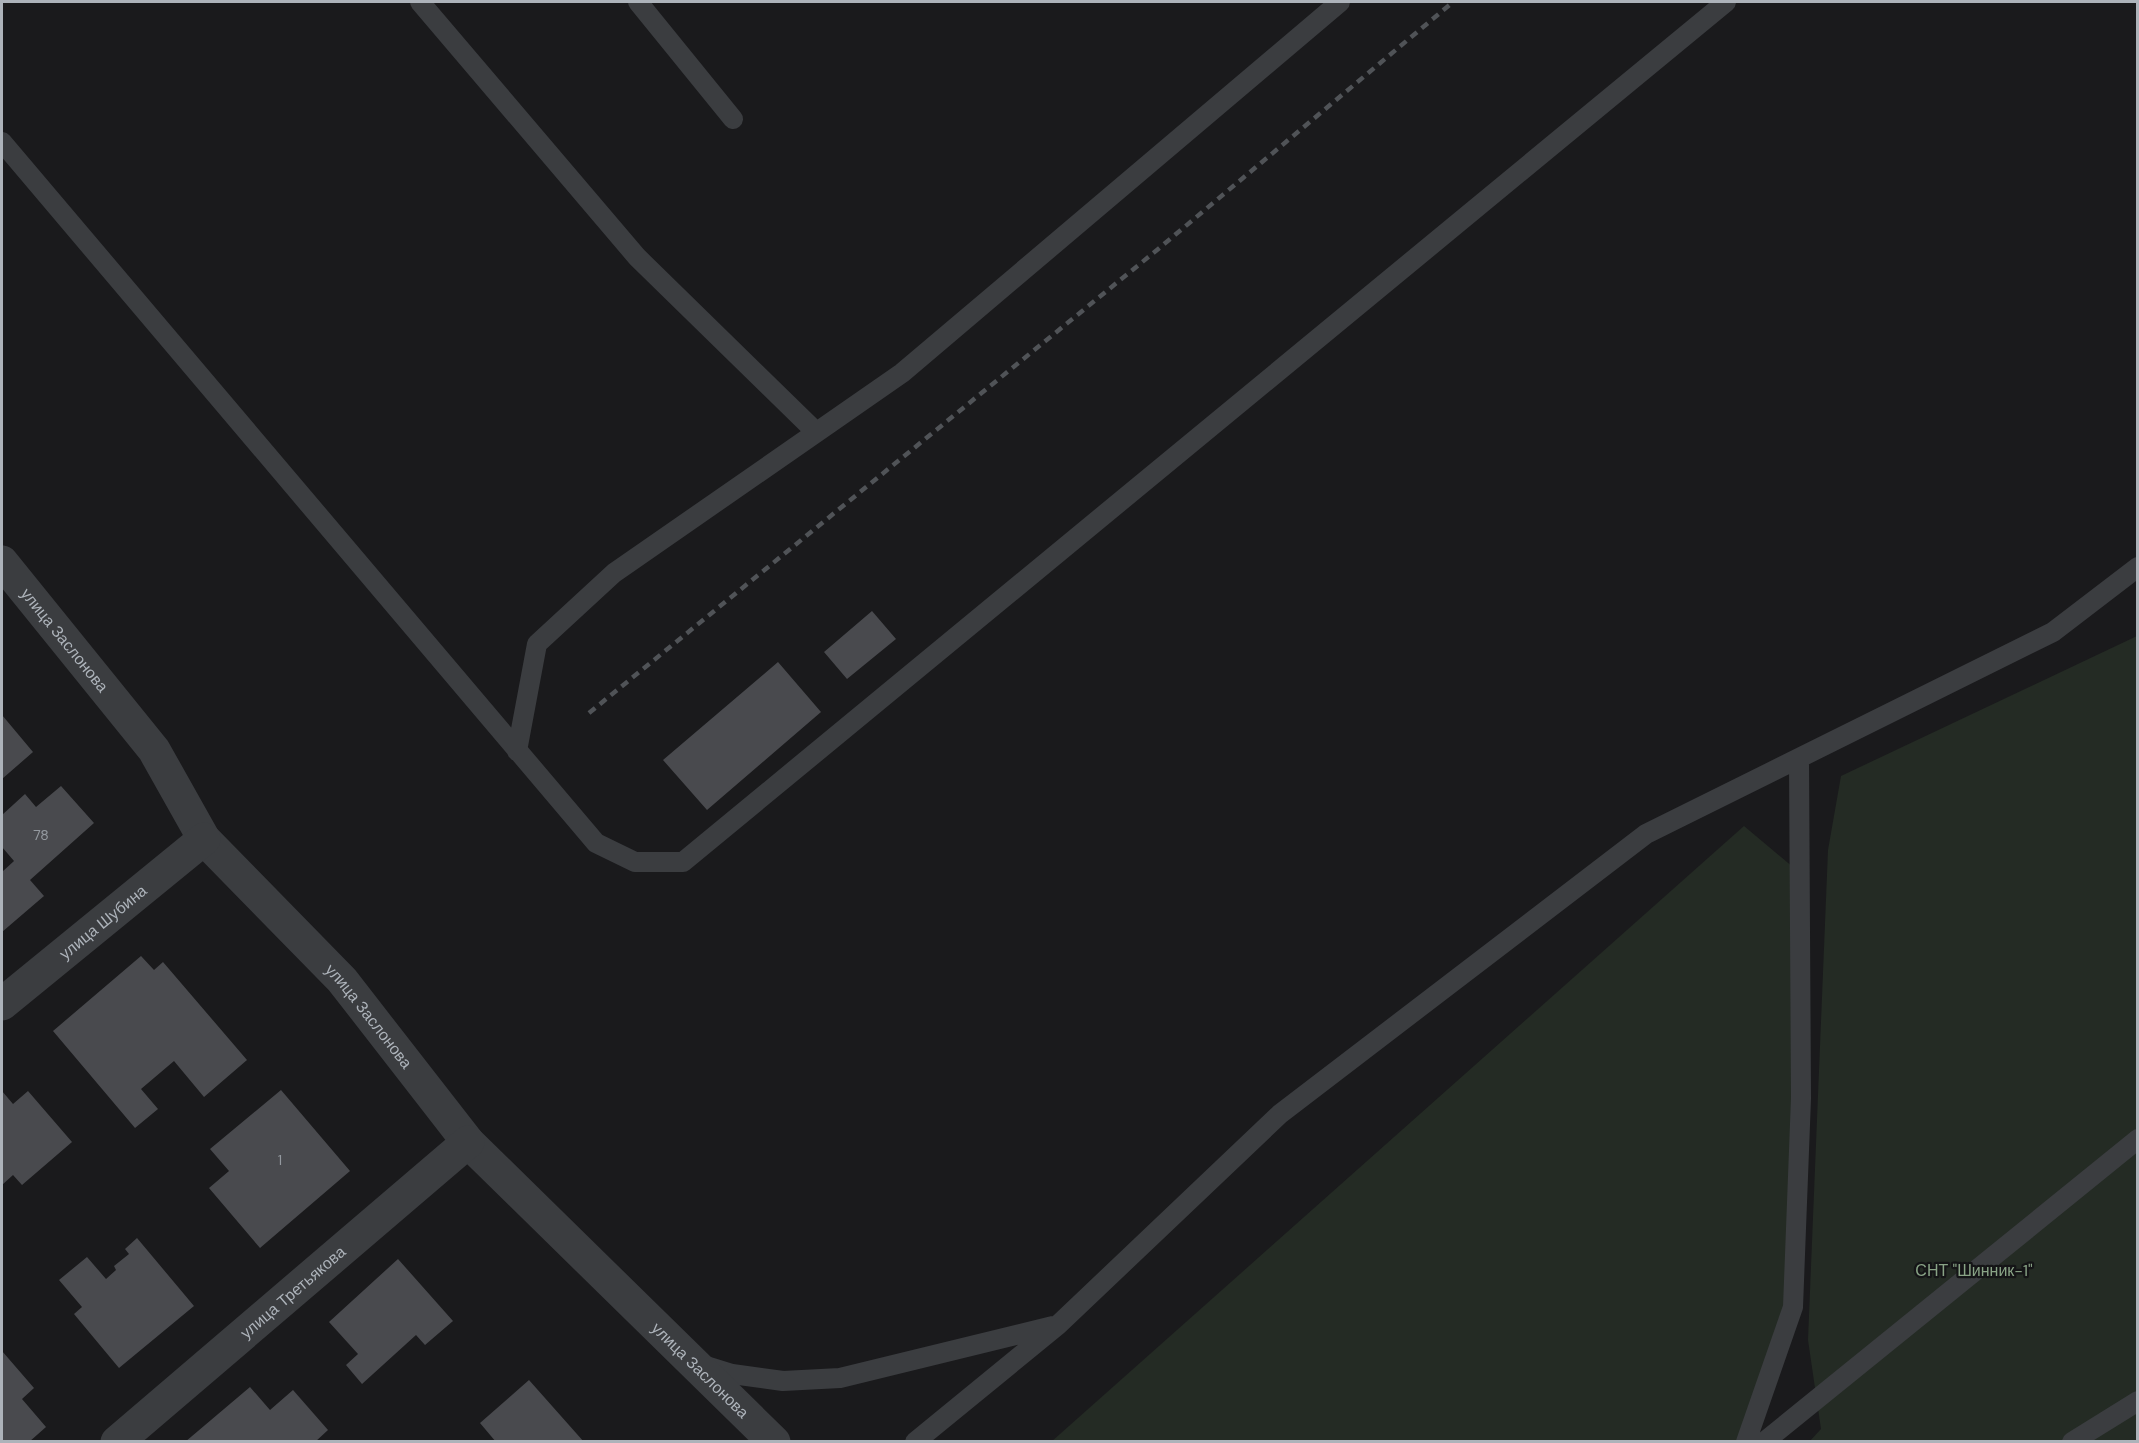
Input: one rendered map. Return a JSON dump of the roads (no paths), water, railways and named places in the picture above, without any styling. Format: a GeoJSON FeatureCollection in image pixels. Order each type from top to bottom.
{"type":"FeatureCollection","features":[{"type":"Feature","properties":{"kind":"street","name":"улица Заслонова"},"geometry":{"type":"LineString","coordinates":[[2,562],[154,750],[204,839],[342,980],[468,1142],[696,1363],[774,1442]]}},
{"type":"Feature","properties":{"kind":"street","name":"улица Шубина"},"geometry":{"type":"LineString","coordinates":[[2,1004],[204,839]]}},
{"type":"Feature","properties":{"kind":"street","name":"улица Третьякова"},"geometry":{"type":"LineString","coordinates":[[117,1442],[468,1142]]}},
{"type":"Feature","properties":{"kind":"lane"},"geometry":{"type":"LineString","coordinates":[[420,2],[637,257],[816,432]]}},
{"type":"Feature","properties":{"kind":"lane"},"geometry":{"type":"LineString","coordinates":[[638,2],[733,119]]}},
{"type":"Feature","properties":{"kind":"lane"},"geometry":{"type":"LineString","coordinates":[[517,751],[537,644],[614,573],[902,373],[1340,2]]}},
{"type":"Feature","properties":{"kind":"lane"},"geometry":{"type":"LineString","coordinates":[[2,142],[596,843],[635,862],[682,862],[1726,2]]}},
{"type":"Feature","properties":{"kind":"lane"},"geometry":{"type":"LineString","coordinates":[[915,1442],[1058,1325],[1280,1114],[1646,834],[2053,632],[2138,567]]}},
{"type":"Feature","properties":{"kind":"lane"},"geometry":{"type":"LineString","coordinates":[[1746,1442],[1793,1307],[1801,1098],[1799,760]]}},
{"type":"Feature","properties":{"kind":"lane"},"geometry":{"type":"LineString","coordinates":[[1764,1442],[2138,1139]]}},
{"type":"Feature","properties":{"kind":"lane"},"geometry":{"type":"LineString","coordinates":[[696,1363],[732,1374],[783,1381],[840,1378],[1058,1325]]}},
{"type":"Feature","properties":{"kind":"lane"},"geometry":{"type":"LineString","coordinates":[[2072,1442],[2138,1401]]}},
{"type":"Feature","properties":{"kind":"railway"},"geometry":{"type":"LineString","coordinates":[[589,713],[1157,250],[1453,2]]}},
{"type":"Feature","properties":{"kind":"park label","name":"СНТ \"Шинник-1\""},"geometry":{"type":"Point","coordinates":[1974,1270]}}]}
